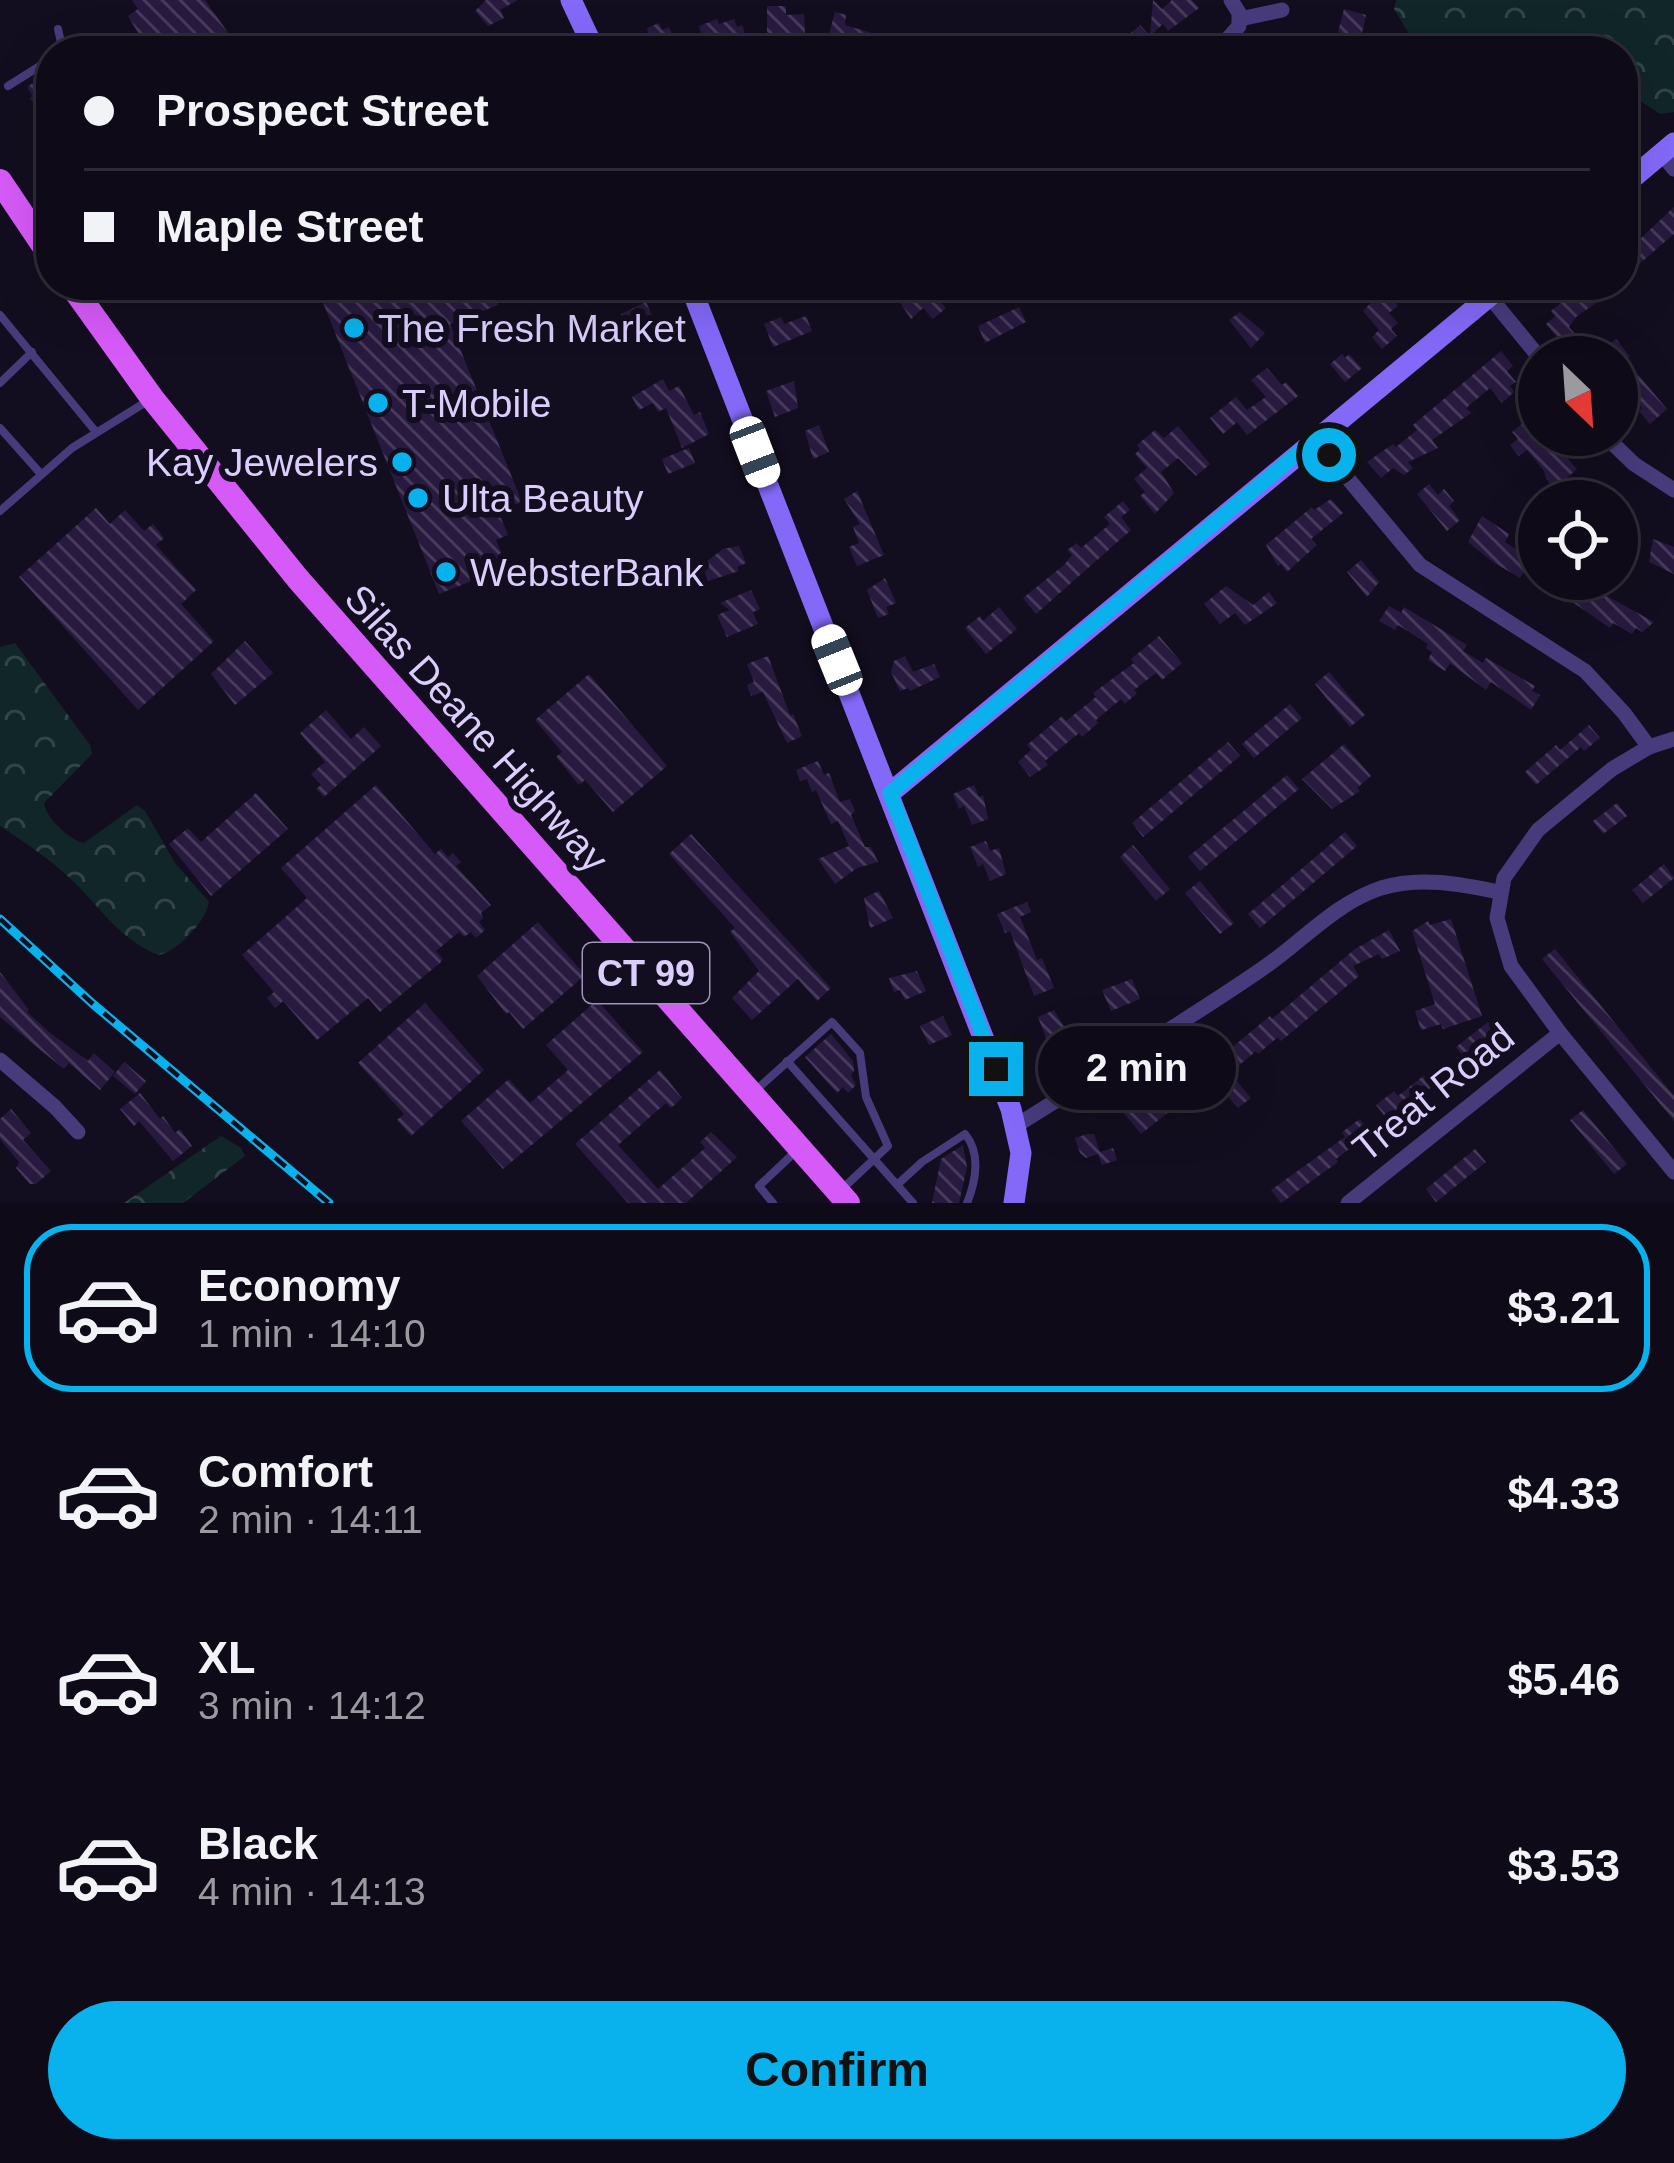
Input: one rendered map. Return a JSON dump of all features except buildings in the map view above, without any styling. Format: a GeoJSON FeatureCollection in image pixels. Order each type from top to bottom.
{"type":"FeatureCollection","features":[{"type":"Feature","properties":{"kind":"main road"},"geometry":{"type":"LineString","coordinates":[[572,0],[588,36]]}},
{"type":"Feature","properties":{"kind":"main road"},"geometry":{"type":"LineString","coordinates":[[1638,175],[1670,155]]}},
{"type":"Feature","properties":{"kind":"main road"},"geometry":{"type":"LineString","coordinates":[[0,181],[36,234]]}},
{"type":"Feature","properties":{"kind":"main road","name":"Silas Deane Highway"},"geometry":{"type":"LineString","coordinates":[[82,300],[152,398],[305,587],[753,1093],[840,1198]]}},
{"type":"Feature","properties":{"kind":"main road"},"geometry":{"type":"LineString","coordinates":[[696,300],[1017,1125],[1022,1167],[1014,1203]]}},
{"type":"Feature","properties":{"kind":"main road"},"geometry":{"type":"LineString","coordinates":[[890,793],[1485,300]]}},
{"type":"Feature","properties":{"kind":"street"},"geometry":{"type":"LineString","coordinates":[[1231,0],[1240,19],[1232,36]]}},
{"type":"Feature","properties":{"kind":"street"},"geometry":{"type":"LineString","coordinates":[[1240,19],[1282,10]]}},
{"type":"Feature","properties":{"kind":"street"},"geometry":{"type":"LineString","coordinates":[[1502,300],[1525,336]]}},
{"type":"Feature","properties":{"kind":"street"},"geometry":{"type":"LineString","coordinates":[[1315,439],[1420,566],[1585,671],[1648,747]]}},
{"type":"Feature","properties":{"kind":"street"},"geometry":{"type":"LineString","coordinates":[[1626,456],[1674,490]]}},
{"type":"Feature","properties":{"kind":"street"},"geometry":{"type":"LineString","coordinates":[[1674,739],[1648,747],[1591,784],[1538,830],[1512,862],[1499,892],[1497,918],[1504,951],[1560,1033],[1674,1172]]}},
{"type":"Feature","properties":{"kind":"street"},"geometry":{"type":"LineString","coordinates":[[1017,1125],[1240,984],[1362,896],[1394,885],[1429,881],[1499,892]]}},
{"type":"Feature","properties":{"kind":"street","name":"Treat Road"},"geometry":{"type":"LineString","coordinates":[[1348,1203],[1560,1033]]}},
{"type":"Feature","properties":{"kind":"street"},"geometry":{"type":"LineString","coordinates":[[0,1060],[77,1132]]}},
{"type":"Feature","properties":{"kind":"lane"},"geometry":{"type":"LineString","coordinates":[[58,29],[59,36]]}},
{"type":"Feature","properties":{"kind":"lane"},"geometry":{"type":"LineString","coordinates":[[8,86],[36,68]]}},
{"type":"Feature","properties":{"kind":"lane"},"geometry":{"type":"LineString","coordinates":[[0,315],[96,432]]}},
{"type":"Feature","properties":{"kind":"lane"},"geometry":{"type":"LineString","coordinates":[[0,383],[32,352]]}},
{"type":"Feature","properties":{"kind":"lane"},"geometry":{"type":"LineString","coordinates":[[0,511],[40,473],[152,398]]}},
{"type":"Feature","properties":{"kind":"lane"},"geometry":{"type":"LineString","coordinates":[[0,428],[40,473]]}},
{"type":"Feature","properties":{"kind":"lane"},"geometry":{"type":"LineString","coordinates":[[753,1093],[832,1022],[860,1053],[866,1096],[889,1146],[840,1198]]}},
{"type":"Feature","properties":{"kind":"lane"},"geometry":{"type":"LineString","coordinates":[[787,1061],[914,1203]]}},
{"type":"Feature","properties":{"kind":"lane"},"geometry":{"type":"LineString","coordinates":[[898,1184],[964,1134],[973,1145],[975,1184],[968,1203]]}},
{"type":"Feature","properties":{"kind":"lane"},"geometry":{"type":"LineString","coordinates":[[773,1203],[759,1186],[800,1148]]}},
{"type":"Feature","properties":{"kind":"green space"},"geometry":{"type":"Polygon","coordinates":[[[1396,0],[1674,0],[1674,112],[1660,114],[1638,101],[1638,36],[1405,36],[1408,32],[1394,9],[1396,0]]]}},
{"type":"Feature","properties":{"kind":"green space"},"geometry":{"type":"Polygon","coordinates":[[[15,643],[92,754],[44,803],[54,821],[84,843],[137,805],[175,863],[209,902],[197,926],[166,952],[159,955],[133,941],[63,872],[0,826],[0,647],[15,643]]]}},
{"type":"Feature","properties":{"kind":"green space"},"geometry":{"type":"Polygon","coordinates":[[[221,1136],[245,1156],[183,1203],[124,1203],[221,1136]]]}},
{"type":"Feature","properties":{"kind":"railway"},"geometry":{"type":"LineString","coordinates":[[0,919],[329,1203]]}},
{"type":"Feature","properties":{"kind":"place","name":"The Fresh Market"},"geometry":{"type":"Point","coordinates":[354,328]}},
{"type":"Feature","properties":{"kind":"place","name":"T-Mobile"},"geometry":{"type":"Point","coordinates":[378,403]}},
{"type":"Feature","properties":{"kind":"place","name":"Kay Jewelers"},"geometry":{"type":"Point","coordinates":[402,462]}},
{"type":"Feature","properties":{"kind":"place","name":"Ulta Beauty"},"geometry":{"type":"Point","coordinates":[418,498]}},
{"type":"Feature","properties":{"kind":"place","name":"WebsterBank"},"geometry":{"type":"Point","coordinates":[446,572]}},
{"type":"Feature","properties":{"kind":"route"},"geometry":{"type":"LineString","coordinates":[[996,1069],[890,793],[1315,439],[1329,455]]}}]}
